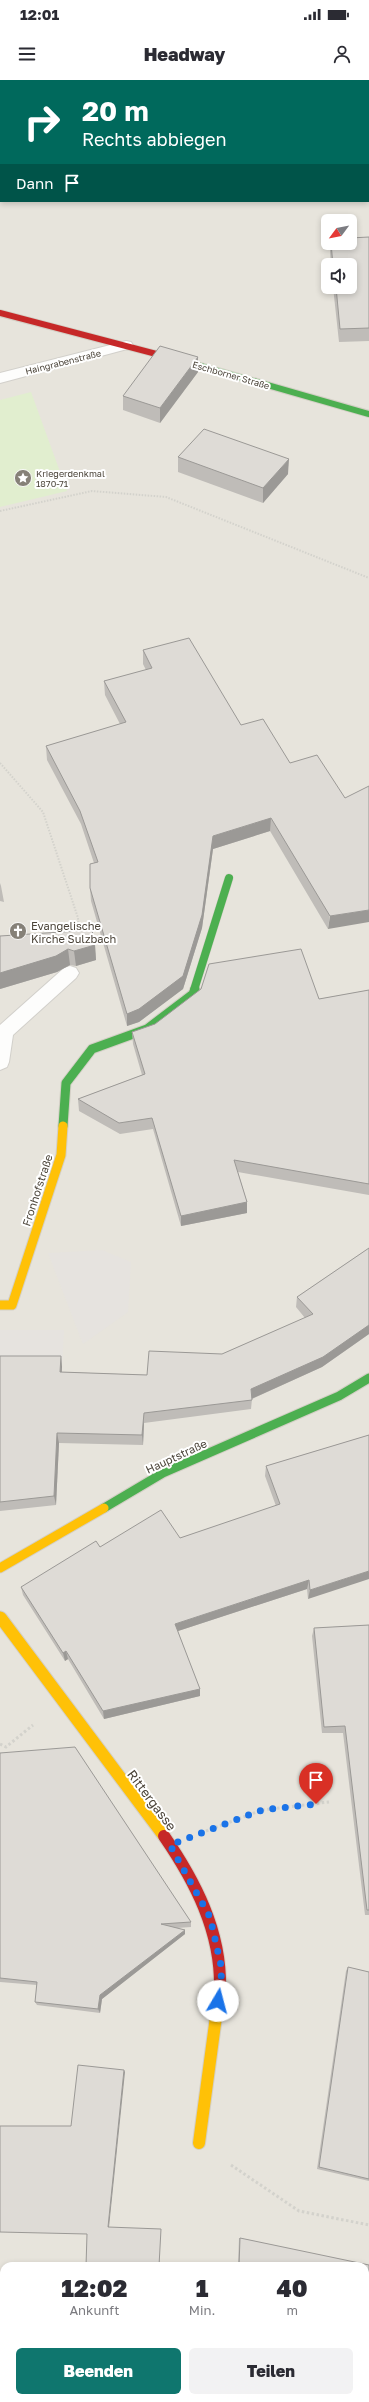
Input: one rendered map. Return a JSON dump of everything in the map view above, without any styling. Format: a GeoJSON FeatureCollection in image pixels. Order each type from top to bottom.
{"type":"FeatureCollection","features":[{"type":"Feature","properties":{"kind":"street","name":"Eschborner Straße"},"geometry":{"type":"LineString","coordinates":[[0,313],[126,346],[369,414]]}},
{"type":"Feature","properties":{"kind":"street","name":"Haingrabenstraße"},"geometry":{"type":"LineString","coordinates":[[0,378],[126,346]]}},
{"type":"Feature","properties":{"kind":"street","name":"Fronhofstraße"},"geometry":{"type":"LineString","coordinates":[[0,1306],[12,1305],[61,1154],[66,1083],[92,1049],[147,1029],[192,994],[229,878]]}},
{"type":"Feature","properties":{"kind":"street","name":"Hauptstraße"},"geometry":{"type":"LineString","coordinates":[[0,1568],[163,1473],[339,1396],[369,1378]]}},
{"type":"Feature","properties":{"kind":"street","name":"Rittergasse"},"geometry":{"type":"LineString","coordinates":[[0,1616],[170,1845],[210,1917],[222,1970],[199,2143]]}},
{"type":"Feature","properties":{"kind":"lane"},"geometry":{"type":"LineString","coordinates":[[0,1062],[4,1032],[70,973]]}},
{"type":"Feature","properties":{"kind":"path"},"geometry":{"type":"LineString","coordinates":[[0,511],[92,491],[166,497],[369,578]]}},
{"type":"Feature","properties":{"kind":"path"},"geometry":{"type":"LineString","coordinates":[[0,763],[43,812],[78,918],[81,961],[70,973]]}},
{"type":"Feature","properties":{"kind":"path"},"geometry":{"type":"LineString","coordinates":[[170,1845],[262,1810],[329,1802]]}},
{"type":"Feature","properties":{"kind":"path"},"geometry":{"type":"LineString","coordinates":[[199,2143],[299,2211],[369,2225]]}},
{"type":"Feature","properties":{"kind":"shaded area"},"geometry":{"type":"Polygon","coordinates":[[[0,202],[369,202],[369,2262],[0,2262],[0,202]]]}},
{"type":"Feature","properties":{"kind":"shaded area"},"geometry":{"type":"Polygon","coordinates":[[[102,1250],[131,1262],[128,1312],[83,1344],[48,1253],[102,1250]]]}},
{"type":"Feature","properties":{"kind":"shaded area"},"geometry":{"type":"Polygon","coordinates":[[[0,1330],[64,1330],[62,1367],[0,1366],[0,1330]]]}},
{"type":"Feature","properties":{"kind":"green space"},"geometry":{"type":"Polygon","coordinates":[[[31,392],[67,491],[0,507],[0,400],[31,392]]]}},
{"type":"Feature","properties":{"kind":"building"},"geometry":{"type":"Polygon","coordinates":[[[369,237],[369,328],[340,329],[337,294],[357,294],[357,258],[332,258],[332,250],[357,250],[357,238],[369,237]]]}},
{"type":"Feature","properties":{"kind":"building"},"geometry":{"type":"Polygon","coordinates":[[[160,346],[198,357],[160,408],[123,396],[160,346]]]}},
{"type":"Feature","properties":{"kind":"building"},"geometry":{"type":"Polygon","coordinates":[[[204,429],[289,459],[263,488],[178,457],[204,429]]]}},
{"type":"Feature","properties":{"kind":"building"},"geometry":{"type":"Polygon","coordinates":[[[189,638],[241,725],[263,719],[290,763],[317,755],[345,798],[369,786],[369,910],[330,916],[271,818],[213,836],[202,915],[183,976],[139,1009],[127,1014],[90,888],[90,864],[98,862],[80,811],[46,746],[126,722],[104,681],[152,668],[143,650],[189,638]]]}},
{"type":"Feature","properties":{"kind":"building"},"geometry":{"type":"Polygon","coordinates":[[[92,930],[95,945],[74,951],[68,949],[56,956],[0,973],[0,936],[92,930]]]}},
{"type":"Feature","properties":{"kind":"building"},"geometry":{"type":"Polygon","coordinates":[[[301,949],[319,999],[369,990],[369,1184],[234,1160],[247,1202],[181,1216],[152,1118],[119,1123],[78,1099],[145,1074],[132,1032],[155,1024],[201,989],[209,964],[301,949]]]}},
{"type":"Feature","properties":{"kind":"building"},"geometry":{"type":"Polygon","coordinates":[[[369,1248],[369,1325],[323,1357],[251,1389],[252,1400],[144,1413],[142,1435],[57,1433],[54,1496],[0,1502],[0,1356],[61,1356],[60,1372],[147,1375],[149,1351],[222,1354],[313,1314],[297,1297],[369,1248]]]}},
{"type":"Feature","properties":{"kind":"building"},"geometry":{"type":"Polygon","coordinates":[[[369,1435],[369,1571],[310,1590],[309,1580],[175,1624],[200,1689],[103,1711],[66,1651],[63,1653],[21,1587],[96,1541],[100,1547],[161,1510],[180,1538],[280,1504],[266,1466],[369,1435]]]}},
{"type":"Feature","properties":{"kind":"building"},"geometry":{"type":"Polygon","coordinates":[[[369,1625],[369,1910],[367,1910],[345,1726],[324,1727],[314,1628],[369,1625]]]}},
{"type":"Feature","properties":{"kind":"building"},"geometry":{"type":"Polygon","coordinates":[[[75,1747],[191,1922],[161,1924],[185,1930],[100,1995],[98,2009],[35,2002],[37,1982],[0,1978],[0,1753],[75,1747]]]}},
{"type":"Feature","properties":{"kind":"building"},"geometry":{"type":"Polygon","coordinates":[[[348,1967],[369,1972],[369,2179],[319,2167],[348,1967]]]}},
{"type":"Feature","properties":{"kind":"building"},"geometry":{"type":"Polygon","coordinates":[[[78,2065],[124,2070],[108,2227],[161,2229],[159,2262],[86,2262],[87,2234],[0,2232],[0,2126],[71,2126],[78,2065]]]}},
{"type":"Feature","properties":{"kind":"building"},"geometry":{"type":"Polygon","coordinates":[[[240,2238],[355,2262],[239,2262],[240,2238]]]}},
{"type":"Feature","properties":{"kind":"traffic: fast"},"geometry":{"type":"LineString","coordinates":[[183,361],[369,414]]}},
{"type":"Feature","properties":{"kind":"traffic: fast"},"geometry":{"type":"LineString","coordinates":[[63,1126],[66,1083],[92,1049],[147,1029],[193,994],[229,878]]}},
{"type":"Feature","properties":{"kind":"traffic: fast"},"geometry":{"type":"LineString","coordinates":[[104,1508],[163,1473],[339,1396],[369,1378]]}},
{"type":"Feature","properties":{"kind":"traffic: slow"},"geometry":{"type":"LineString","coordinates":[[0,1305],[12,1305],[61,1155],[63,1126]]}},
{"type":"Feature","properties":{"kind":"traffic: slow"},"geometry":{"type":"LineString","coordinates":[[0,1568],[104,1508]]}},
{"type":"Feature","properties":{"kind":"traffic: slow"},"geometry":{"type":"LineString","coordinates":[[0,1616],[164,1836]]}},
{"type":"Feature","properties":{"kind":"traffic: slow"},"geometry":{"type":"LineString","coordinates":[[199,2143],[220,1987]]}},
{"type":"Feature","properties":{"kind":"traffic: jam"},"geometry":{"type":"LineString","coordinates":[[0,313],[183,361]]}},
{"type":"Feature","properties":{"kind":"traffic: jam"},"geometry":{"type":"LineString","coordinates":[[164,1836],[196,1888],[205,1908],[218,1949],[220,1987]]}},
{"type":"Feature","properties":{"kind":"place","name":"Kriegerdenkmal 1870-71"},"geometry":{"type":"Point","coordinates":[23,478]}},
{"type":"Feature","properties":{"kind":"place","name":"Evangelische Kirche Sulzbach"},"geometry":{"type":"Point","coordinates":[18,931]}},
{"type":"Feature","properties":{"kind":"route"},"geometry":{"type":"LineString","coordinates":[[218,2001],[222,1970],[210,1917],[170,1845],[262,1810],[316,1804]]}}]}
